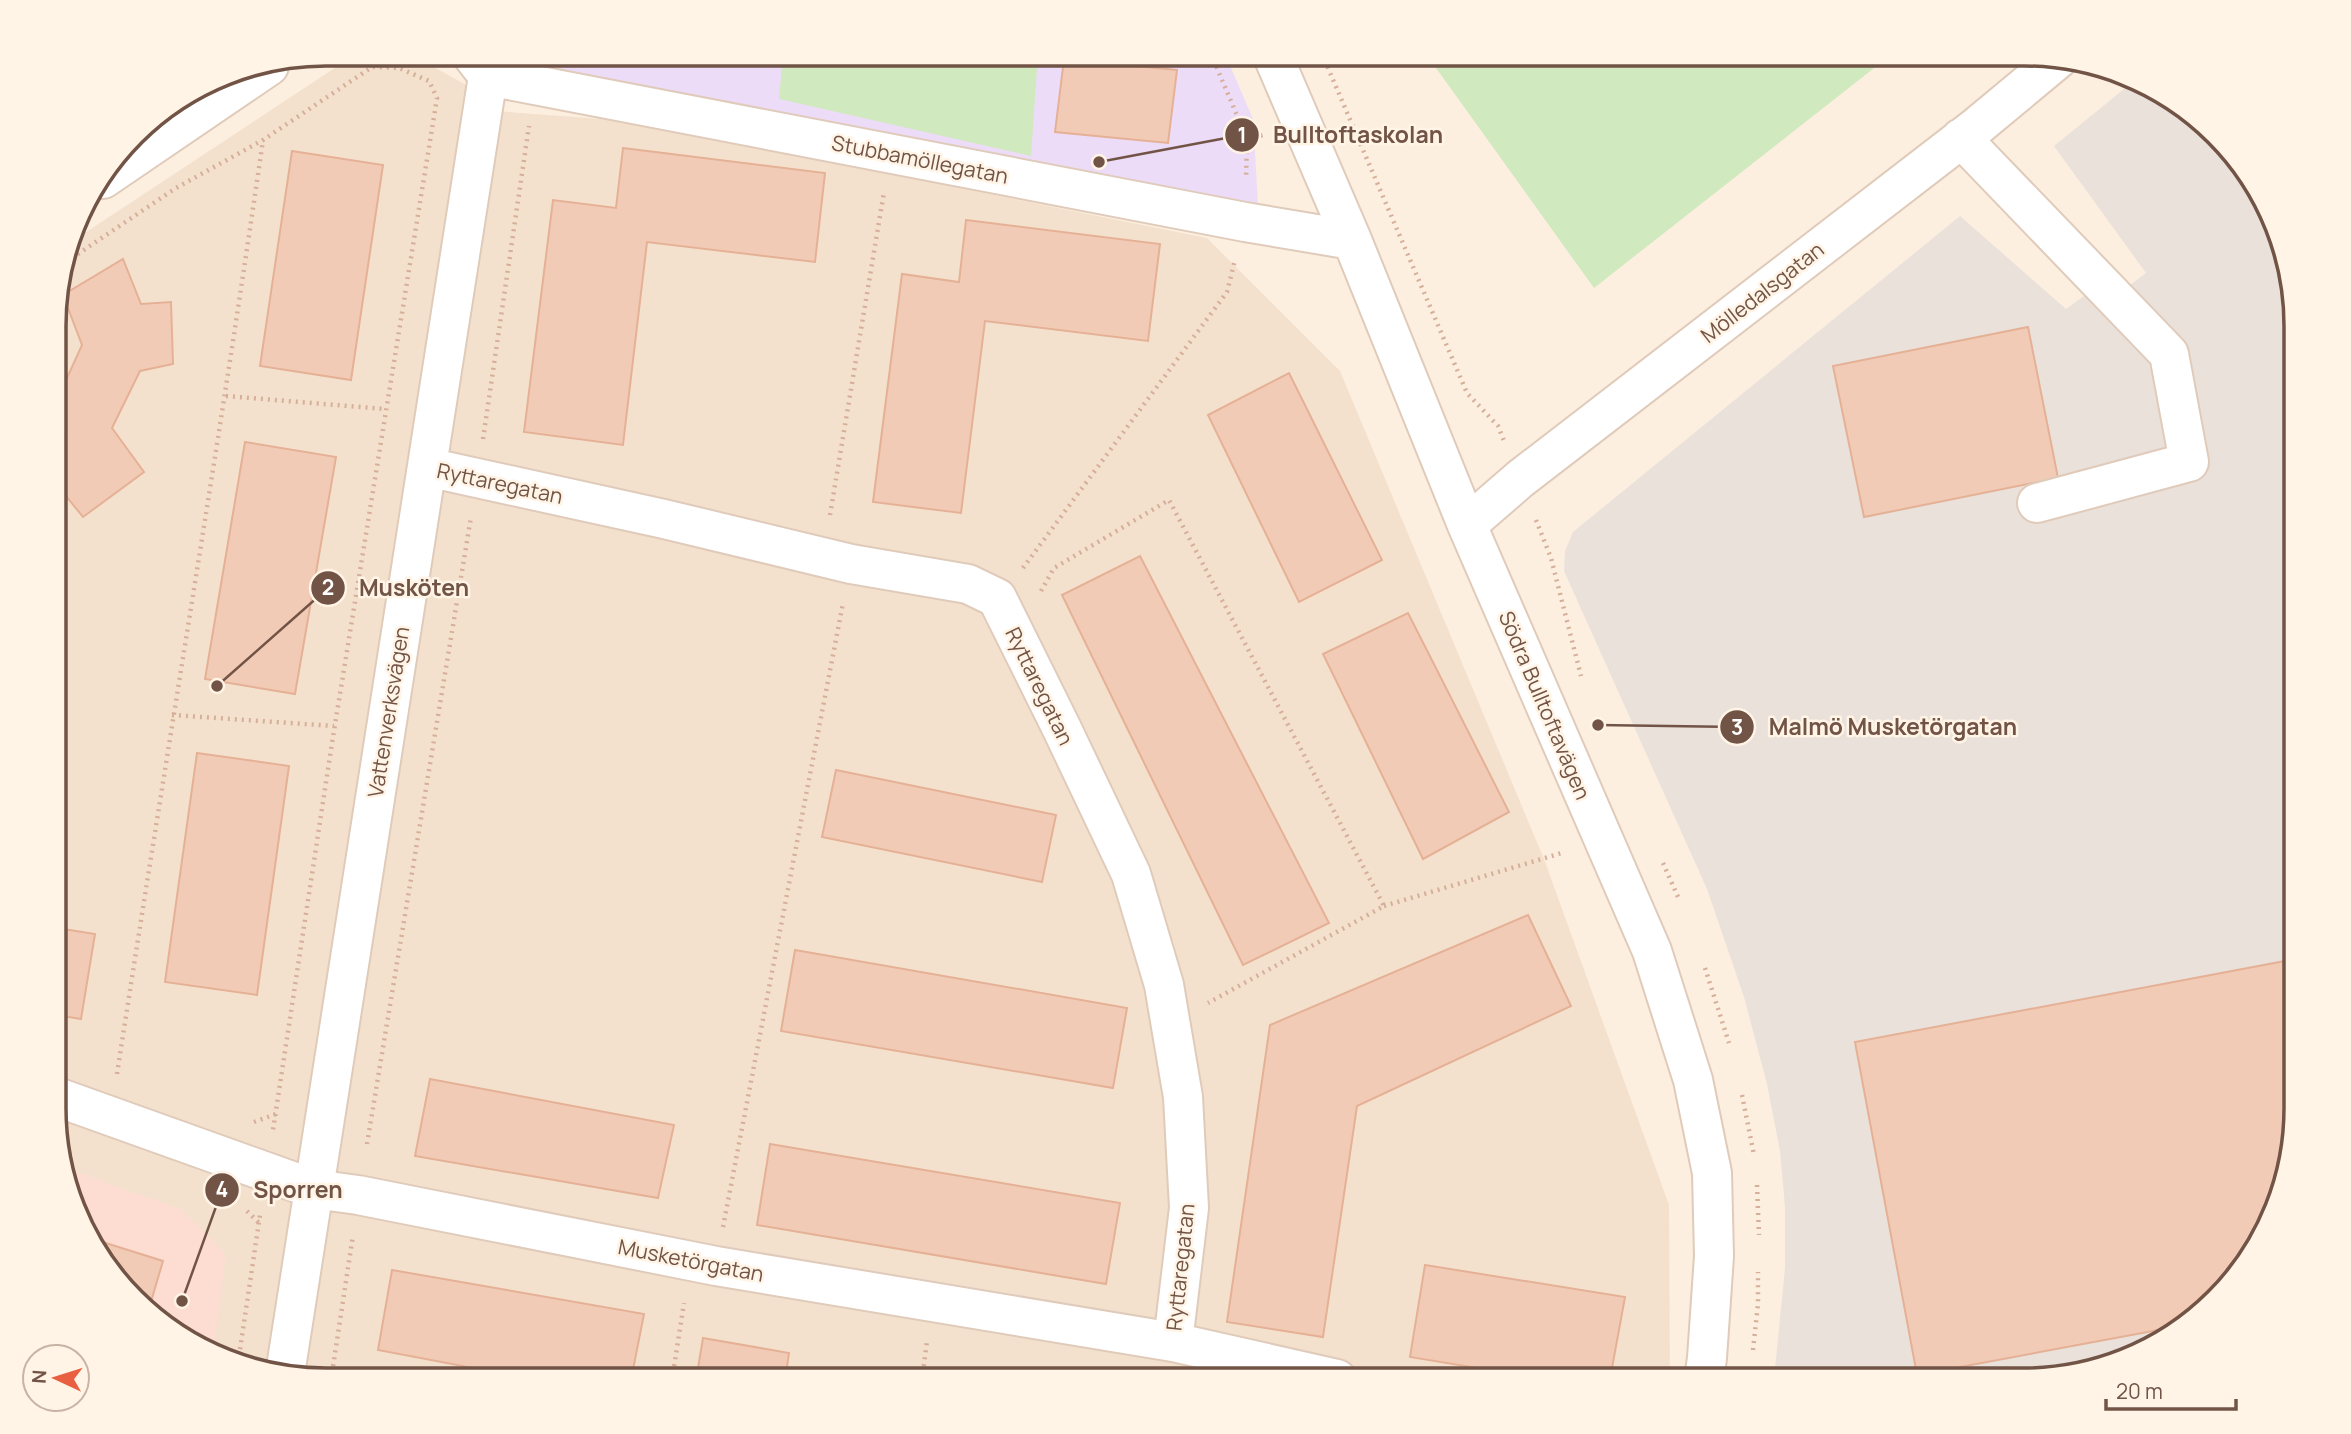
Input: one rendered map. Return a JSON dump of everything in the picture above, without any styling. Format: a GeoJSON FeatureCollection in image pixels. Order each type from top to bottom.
{"type":"FeatureCollection","features":[{"type":"Feature","properties":{"kind":"street","name":"Vattenverksvägen"},"geometry":{"type":"LineString","coordinates":[[287,1364],[427,467],[480,66]]}},
{"type":"Feature","properties":{"kind":"street","name":"Stubbamöllegatan"},"geometry":{"type":"LineString","coordinates":[[483,66],[535,85],[1245,222],[1352,240]]}},
{"type":"Feature","properties":{"kind":"street","name":"Södra Bulltoftavägen"},"geometry":{"type":"LineString","coordinates":[[1277,66],[1352,240],[1467,525],[1652,951],[1693,1080],[1712,1173],[1714,1256],[1706,1368]]}},
{"type":"Feature","properties":{"kind":"street","name":"Mölledalsgatan"},"geometry":{"type":"LineString","coordinates":[[1467,525],[1520,479],[1961,138],[2047,68]]}},
{"type":"Feature","properties":{"kind":"street"},"geometry":{"type":"LineString","coordinates":[[121,167],[253,77]]}},
{"type":"Feature","properties":{"kind":"street"},"geometry":{"type":"LineString","coordinates":[[1961,138],[2169,354],[2189,462],[2037,503]]}},
{"type":"Feature","properties":{"kind":"street","name":"Ryttaregatan"},"geometry":{"type":"LineString","coordinates":[[427,467],[664,519],[836,561],[968,583],[997,598],[1131,874],[1164,985],[1183,1097],[1189,1208],[1173,1342]]}},
{"type":"Feature","properties":{"kind":"street","name":"Musketörgatan"},"geometry":{"type":"LineString","coordinates":[[66,1100],[314,1189],[358,1195],[703,1263],[1173,1342],[1289,1368]]}},
{"type":"Feature","properties":{"kind":"path"},"geometry":{"type":"LineString","coordinates":[[997,598],[1018,575],[1227,292],[1245,222],[1247,139],[1216,66]]}},
{"type":"Feature","properties":{"kind":"path"},"geometry":{"type":"LineString","coordinates":[[1327,66],[1468,393],[1498,426],[1520,479]]}},
{"type":"Feature","properties":{"kind":"path"},"geometry":{"type":"LineString","coordinates":[[76,254],[176,188],[263,140],[372,68],[399,68],[429,81],[437,98],[334,726],[276,1114]]}},
{"type":"Feature","properties":{"kind":"path"},"geometry":{"type":"LineString","coordinates":[[333,1368],[358,1195],[477,478],[535,85]]}},
{"type":"Feature","properties":{"kind":"path"},"geometry":{"type":"LineString","coordinates":[[116,1082],[172,715],[226,396],[263,140]]}},
{"type":"Feature","properties":{"kind":"path"},"geometry":{"type":"LineString","coordinates":[[675,1368],[703,1263],[836,561],[890,153]]}},
{"type":"Feature","properties":{"kind":"path"},"geometry":{"type":"LineString","coordinates":[[226,396],[386,409]]}},
{"type":"Feature","properties":{"kind":"path"},"geometry":{"type":"LineString","coordinates":[[1014,635],[1054,568],[1169,500],[1384,906]]}},
{"type":"Feature","properties":{"kind":"path"},"geometry":{"type":"LineString","coordinates":[[172,715],[334,726]]}},
{"type":"Feature","properties":{"kind":"path"},"geometry":{"type":"LineString","coordinates":[[1170,1024],[1384,906],[1604,840]]}},
{"type":"Feature","properties":{"kind":"path"},"geometry":{"type":"LineString","coordinates":[[240,1353],[259,1223]]}},
{"type":"Feature","properties":{"kind":"shaded area"},"geometry":{"type":"Polygon","coordinates":[[[338,66],[432,66],[473,89],[470,109],[628,121],[1207,238],[1340,371],[1544,859],[1669,1205],[1670,1368],[327,1368],[276,1363],[243,1354],[197,1333],[168,1314],[120,1266],[93,1222],[75,1175],[67,1124],[66,327],[71,276],[83,234],[338,66]]]}},
{"type":"Feature","properties":{"kind":"shaded area"},"geometry":{"type":"Polygon","coordinates":[[[518,66],[1230,66],[1253,119],[1258,204],[1250,222],[516,77],[518,66]]]}},
{"type":"Feature","properties":{"kind":"shaded area"},"geometry":{"type":"Polygon","coordinates":[[[2126,87],[2154,101],[2196,131],[2231,168],[2265,227],[2280,276],[2284,310],[2284,1124],[2280,1158],[2265,1207],[2231,1266],[2183,1314],[2124,1348],[2075,1363],[2024,1368],[1775,1368],[1785,1268],[1785,1207],[1780,1151],[1767,1084],[1744,997],[1707,889],[1564,571],[1565,551],[1573,532],[1960,216],[2066,309],[2106,280],[2117,295],[2146,273],[2054,146],[2126,87]]]}},
{"type":"Feature","properties":{"kind":"shaded area"},"geometry":{"type":"Polygon","coordinates":[[[74,1171],[182,1210],[226,1255],[214,1342],[168,1314],[120,1266],[93,1222],[74,1171]]]}},
{"type":"Feature","properties":{"kind":"green space"},"geometry":{"type":"Polygon","coordinates":[[[782,66],[1037,66],[1031,156],[779,99],[782,66]]]}},
{"type":"Feature","properties":{"kind":"green space"},"geometry":{"type":"Polygon","coordinates":[[[1435,66],[1877,66],[1594,288],[1435,66]]]}},
{"type":"Feature","properties":{"kind":"building"},"geometry":{"type":"Polygon","coordinates":[[[1063,66],[1136,66],[1177,70],[1168,143],[1055,132],[1063,66]]]}},
{"type":"Feature","properties":{"kind":"building"},"geometry":{"type":"Polygon","coordinates":[[[623,148],[825,173],[815,262],[647,242],[623,445],[524,432],[553,200],[616,208],[623,148]]]}},
{"type":"Feature","properties":{"kind":"building"},"geometry":{"type":"Polygon","coordinates":[[[292,151],[383,165],[351,380],[260,366],[292,151]]]}},
{"type":"Feature","properties":{"kind":"building"},"geometry":{"type":"Polygon","coordinates":[[[966,220],[1160,244],[1148,341],[985,321],[961,513],[873,502],[902,274],[959,282],[966,220]]]}},
{"type":"Feature","properties":{"kind":"building"},"geometry":{"type":"Polygon","coordinates":[[[123,259],[141,304],[171,302],[173,364],[140,371],[112,428],[144,472],[83,517],[66,496],[66,380],[82,345],[67,307],[69,291],[123,259]]]}},
{"type":"Feature","properties":{"kind":"building"},"geometry":{"type":"Polygon","coordinates":[[[2028,327],[2058,478],[1864,517],[1833,366],[2028,327]]]}},
{"type":"Feature","properties":{"kind":"building"},"geometry":{"type":"Polygon","coordinates":[[[1289,373],[1382,560],[1299,602],[1208,415],[1289,373]]]}},
{"type":"Feature","properties":{"kind":"building"},"geometry":{"type":"Polygon","coordinates":[[[245,442],[336,457],[295,694],[205,679],[245,442]]]}},
{"type":"Feature","properties":{"kind":"building"},"geometry":{"type":"Polygon","coordinates":[[[1140,556],[1329,923],[1243,965],[1062,595],[1140,556]]]}},
{"type":"Feature","properties":{"kind":"building"},"geometry":{"type":"Polygon","coordinates":[[[1408,613],[1509,812],[1423,859],[1323,654],[1408,613]]]}},
{"type":"Feature","properties":{"kind":"building"},"geometry":{"type":"Polygon","coordinates":[[[197,753],[289,766],[257,995],[165,982],[197,753]]]}},
{"type":"Feature","properties":{"kind":"building"},"geometry":{"type":"Polygon","coordinates":[[[836,770],[1056,815],[1042,882],[822,837],[836,770]]]}},
{"type":"Feature","properties":{"kind":"building"},"geometry":{"type":"Polygon","coordinates":[[[1528,915],[1571,1006],[1357,1106],[1323,1337],[1227,1322],[1270,1025],[1528,915]]]}},
{"type":"Feature","properties":{"kind":"building"},"geometry":{"type":"Polygon","coordinates":[[[66,929],[95,934],[81,1019],[66,1016],[66,929]]]}},
{"type":"Feature","properties":{"kind":"building"},"geometry":{"type":"Polygon","coordinates":[[[795,950],[1127,1008],[1113,1088],[781,1031],[795,950]]]}},
{"type":"Feature","properties":{"kind":"building"},"geometry":{"type":"Polygon","coordinates":[[[2284,961],[2284,1124],[2280,1158],[2265,1207],[2241,1252],[2220,1279],[2183,1314],[2159,1330],[1955,1368],[1916,1368],[1855,1042],[2284,961]]]}},
{"type":"Feature","properties":{"kind":"building"},"geometry":{"type":"Polygon","coordinates":[[[430,1079],[674,1125],[658,1198],[415,1156],[430,1079]]]}},
{"type":"Feature","properties":{"kind":"building"},"geometry":{"type":"Polygon","coordinates":[[[770,1144],[1120,1203],[1106,1284],[757,1225],[770,1144]]]}},
{"type":"Feature","properties":{"kind":"building"},"geometry":{"type":"Polygon","coordinates":[[[104,1243],[163,1261],[152,1300],[120,1266],[104,1243]]]}},
{"type":"Feature","properties":{"kind":"building"},"geometry":{"type":"Polygon","coordinates":[[[1425,1265],[1625,1297],[1612,1368],[1478,1368],[1410,1357],[1425,1265]]]}},
{"type":"Feature","properties":{"kind":"building"},"geometry":{"type":"Polygon","coordinates":[[[392,1270],[644,1314],[633,1368],[473,1368],[378,1350],[392,1270]]]}},
{"type":"Feature","properties":{"kind":"building"},"geometry":{"type":"Polygon","coordinates":[[[703,1338],[789,1353],[787,1368],[698,1368],[703,1338]]]}},
{"type":"Feature","properties":{"kind":"place","name":"Bulltoftaskolan"},"geometry":{"type":"Point","coordinates":[1099,162]}},
{"type":"Feature","properties":{"kind":"place","name":"Musköten"},"geometry":{"type":"Point","coordinates":[217,686]}},
{"type":"Feature","properties":{"kind":"place","name":"Malmö Musketörgatan"},"geometry":{"type":"Point","coordinates":[1598,725]}},
{"type":"Feature","properties":{"kind":"place","name":"Sporren"},"geometry":{"type":"Point","coordinates":[182,1301]}}]}
